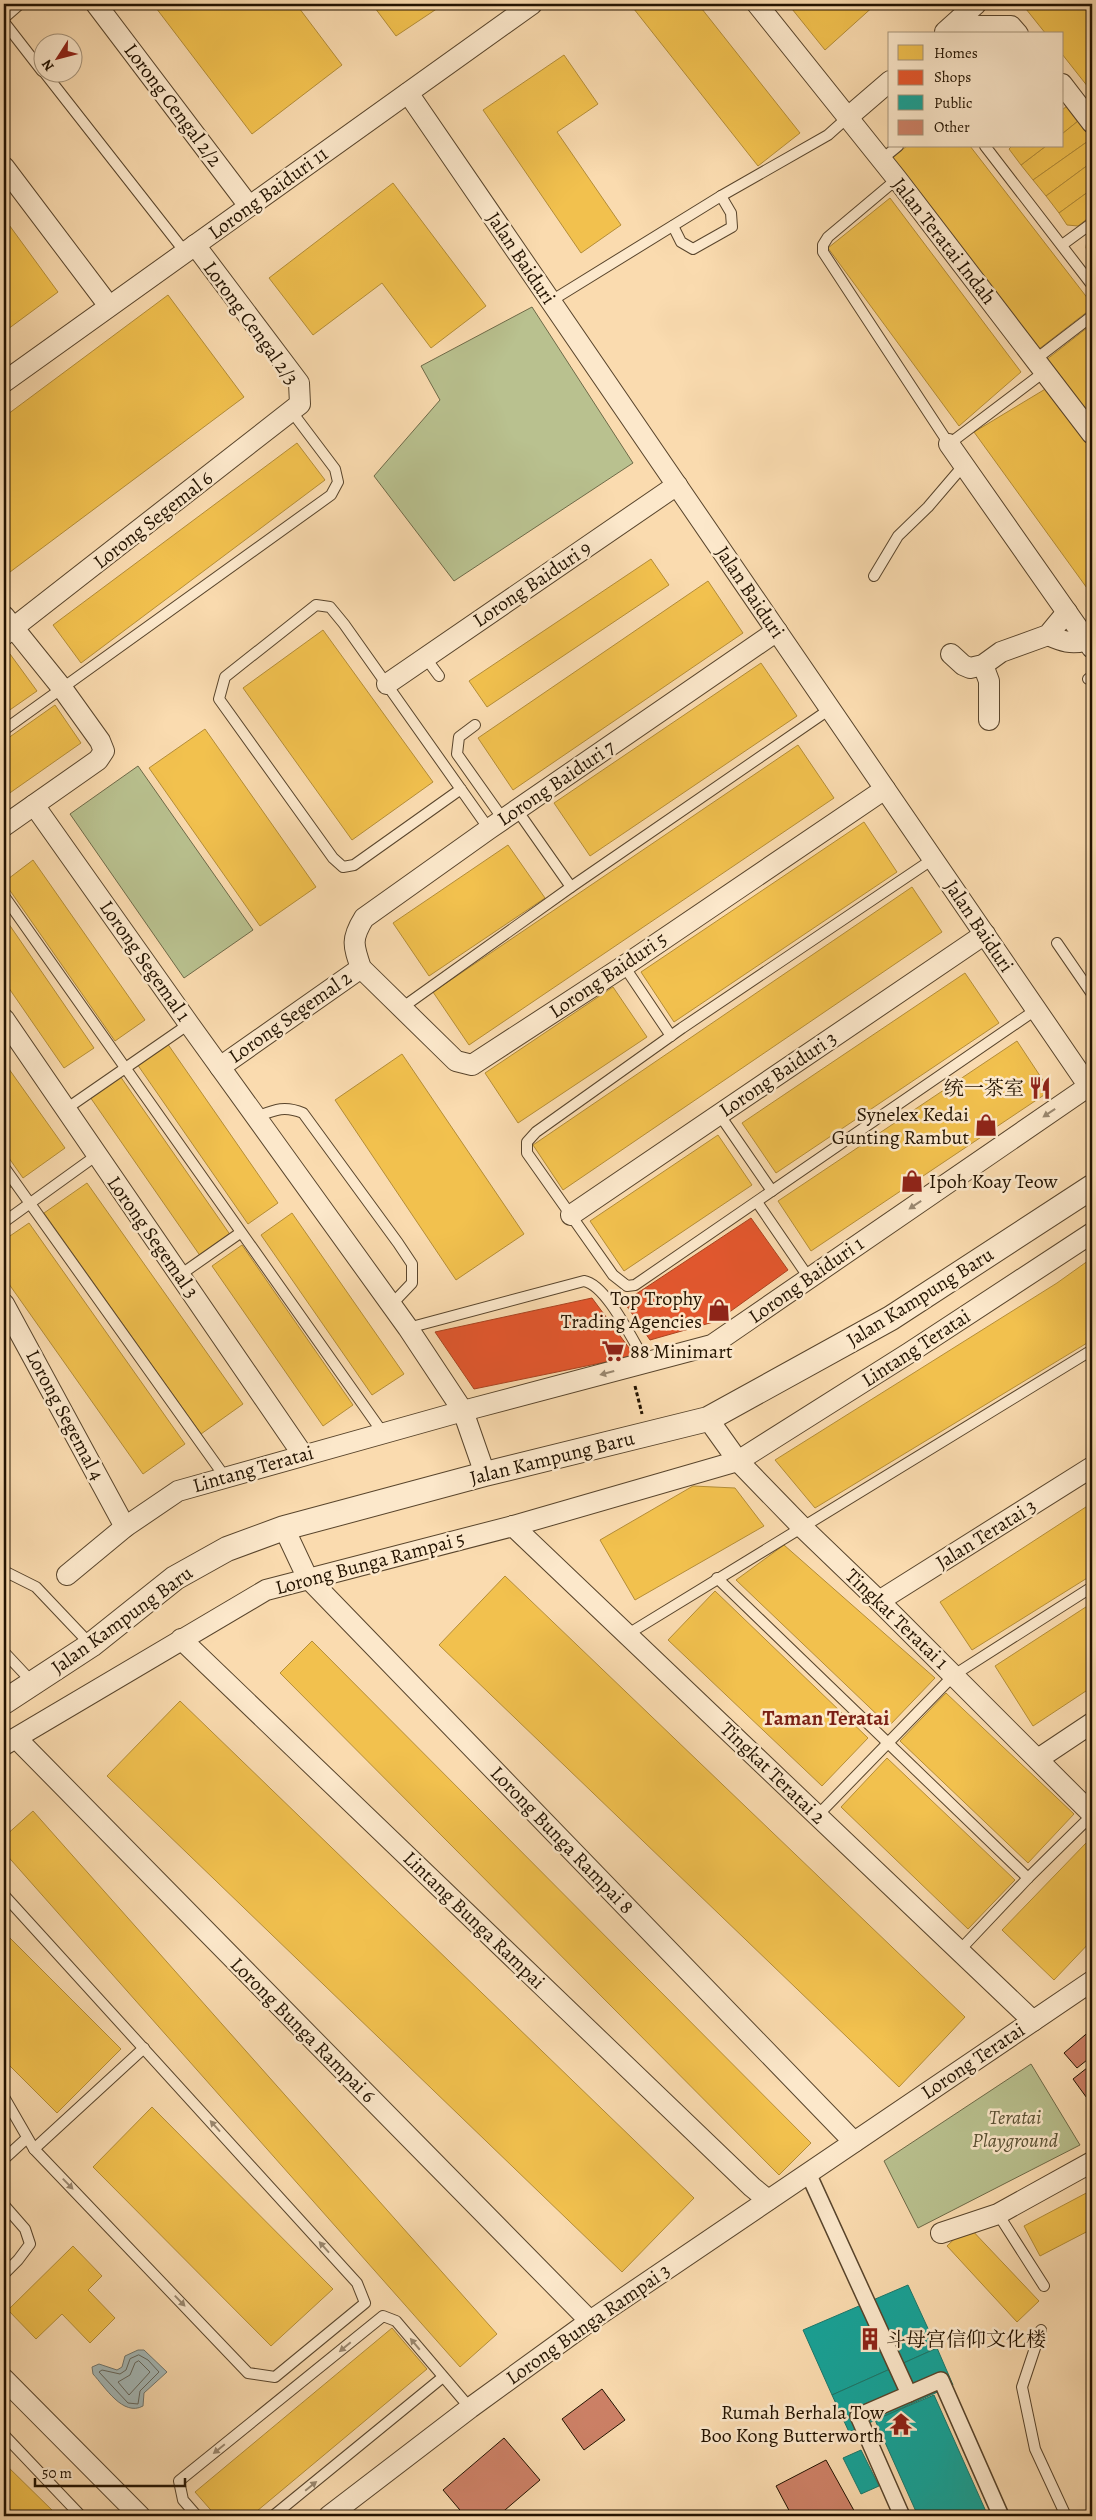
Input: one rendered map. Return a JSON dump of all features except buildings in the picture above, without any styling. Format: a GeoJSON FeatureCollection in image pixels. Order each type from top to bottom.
{"type":"FeatureCollection","features":[{"type":"Feature","properties":{"kind":"street","name":"Lorong Cengal 2/2"},"geometry":{"type":"LineString","coordinates":[[96,4],[250,206]]}},
{"type":"Feature","properties":{"kind":"street","name":"Lorong Baiduri 11"},"geometry":{"type":"LineString","coordinates":[[4,382],[532,4]]}},
{"type":"Feature","properties":{"kind":"street","name":"Jalan Teratai Indah"},"geometry":{"type":"LineString","coordinates":[[757,4],[897,179],[1092,434]]}},
{"type":"Feature","properties":{"kind":"street"},"geometry":{"type":"LineString","coordinates":[[947,32],[976,4]]}},
{"type":"Feature","properties":{"kind":"street"},"geometry":{"type":"LineString","coordinates":[[952,32],[975,26],[1011,26],[1016,32]]}},
{"type":"Feature","properties":{"kind":"street"},"geometry":{"type":"LineString","coordinates":[[847,118],[888,83]]}},
{"type":"Feature","properties":{"kind":"street"},"geometry":{"type":"LineString","coordinates":[[1064,87],[1092,123]]}},
{"type":"Feature","properties":{"kind":"street","name":"Jalan Baiduri"},"geometry":{"type":"LineString","coordinates":[[408,92],[1091,1088]]}},
{"type":"Feature","properties":{"kind":"street"},"geometry":{"type":"LineString","coordinates":[[4,167],[109,306]]}},
{"type":"Feature","properties":{"kind":"street","name":"Lorong Cengal 2/3"},"geometry":{"type":"LineString","coordinates":[[190,249],[299,383],[296,408]]}},
{"type":"Feature","properties":{"kind":"street","name":"Lorong Segemal 6"},"geometry":{"type":"LineString","coordinates":[[7,627],[296,408]]}},
{"type":"Feature","properties":{"kind":"street"},"geometry":{"type":"LineString","coordinates":[[949,444],[1089,644]]}},
{"type":"Feature","properties":{"kind":"street","name":"Lorong Baiduri 9"},"geometry":{"type":"LineString","coordinates":[[387,684],[677,485]]}},
{"type":"Feature","properties":{"kind":"street"},"geometry":{"type":"LineString","coordinates":[[951,654],[963,665],[970,668],[983,665],[1001,652],[1048,635],[1067,612]]}},
{"type":"Feature","properties":{"kind":"street"},"geometry":{"type":"LineString","coordinates":[[4,826],[98,760],[104,751],[100,741],[62,688],[7,627]]}},
{"type":"Feature","properties":{"kind":"street","name":"Lorong Baiduri 7"},"geometry":{"type":"LineString","coordinates":[[354,948],[354,934],[364,918],[503,819],[777,630]]}},
{"type":"Feature","properties":{"kind":"street"},"geometry":{"type":"LineString","coordinates":[[1048,635],[1077,643],[1089,644]]}},
{"type":"Feature","properties":{"kind":"street"},"geometry":{"type":"LineString","coordinates":[[983,665],[989,681],[988,720]]}},
{"type":"Feature","properties":{"kind":"street","name":"Lorong Baiduri 5"},"geometry":{"type":"LineString","coordinates":[[354,948],[361,968],[456,1061],[472,1065],[624,966],[886,789]]}},
{"type":"Feature","properties":{"kind":"street","name":"Lorong Segemal 1"},"geometry":{"type":"LineString","coordinates":[[34,805],[189,1024],[392,1304],[463,1411],[485,1474]]}},
{"type":"Feature","properties":{"kind":"street","name":"Lorong Baiduri 3"},"geometry":{"type":"LineString","coordinates":[[571,1215],[985,934]]}},
{"type":"Feature","properties":{"kind":"street","name":"Lorong Segemal 2"},"geometry":{"type":"LineString","coordinates":[[220,1067],[361,968]]}},
{"type":"Feature","properties":{"kind":"street","name":"Lorong Segemal 3"},"geometry":{"type":"LineString","coordinates":[[4,1019],[303,1455]]}},
{"type":"Feature","properties":{"kind":"street","name":"Lorong Baiduri 1"},"geometry":{"type":"LineString","coordinates":[[463,1411],[712,1345],[1091,1088]]}},
{"type":"Feature","properties":{"kind":"street","name":"Jalan Kampung Baru"},"geometry":{"type":"LineString","coordinates":[[4,1702],[91,1645],[175,1578],[227,1549],[284,1528],[485,1474],[708,1419],[891,1318],[1092,1187]]}},
{"type":"Feature","properties":{"kind":"street","name":"Lintang Teratai"},"geometry":{"type":"LineString","coordinates":[[738,1461],[910,1353],[1092,1233]]}},
{"type":"Feature","properties":{"kind":"street","name":"Lorong Segemal 4"},"geometry":{"type":"LineString","coordinates":[[4,1304],[125,1527]]}},
{"type":"Feature","properties":{"kind":"street","name":"Lintang Teratai"},"geometry":{"type":"LineString","coordinates":[[67,1576],[125,1527],[178,1491],[463,1411]]}},
{"type":"Feature","properties":{"kind":"street","name":"Tingkat Teratai 1"},"geometry":{"type":"LineString","coordinates":[[708,1419],[738,1461],[801,1526],[954,1675],[1092,1815]]}},
{"type":"Feature","properties":{"kind":"street","name":"Lorong Bunga Rampai 5"},"geometry":{"type":"LineString","coordinates":[[10,1742],[266,1590],[308,1577],[513,1526],[738,1461]]}},
{"type":"Feature","properties":{"kind":"street","name":"Jalan Teratai 3"},"geometry":{"type":"LineString","coordinates":[[879,1601],[1092,1467]]}},
{"type":"Feature","properties":{"kind":"street","name":"Tingkat Teratai 2"},"geometry":{"type":"LineString","coordinates":[[513,1526],[1033,2021]]}},
{"type":"Feature","properties":{"kind":"street","name":"Lorong Bunga Rampai 8"},"geometry":{"type":"LineString","coordinates":[[284,1528],[308,1577],[854,2142]]}},
{"type":"Feature","properties":{"kind":"street","name":"Lintang Bunga Rampai"},"geometry":{"type":"LineString","coordinates":[[181,1639],[752,2187],[768,2200]]}},
{"type":"Feature","properties":{"kind":"street"},"geometry":{"type":"LineString","coordinates":[[1038,1759],[1092,1723]]}},
{"type":"Feature","properties":{"kind":"street","name":"Lorong Bunga Rampai 6"},"geometry":{"type":"LineString","coordinates":[[10,1742],[590,2321]]}},
{"type":"Feature","properties":{"kind":"street","name":"Lorong Teratai"},"geometry":{"type":"LineString","coordinates":[[854,2142],[1092,1981]]}},
{"type":"Feature","properties":{"kind":"street","name":"Lorong Bunga Rampai 3"},"geometry":{"type":"LineString","coordinates":[[329,2516],[470,2408],[590,2321],[854,2142]]}},
{"type":"Feature","properties":{"kind":"street"},"geometry":{"type":"LineString","coordinates":[[941,2233],[998,2214],[1092,2162]]}},
{"type":"Feature","properties":{"kind":"street"},"geometry":{"type":"LineString","coordinates":[[808,2173],[909,2394]]}},
{"type":"Feature","properties":{"kind":"street"},"geometry":{"type":"LineString","coordinates":[[4,2379],[140,2516]]}},
{"type":"Feature","properties":{"kind":"street"},"geometry":{"type":"LineString","coordinates":[[902,2516],[858,2416],[941,2380],[1001,2516]]}},
{"type":"Feature","properties":{"kind":"lane"},"geometry":{"type":"LineString","coordinates":[[4,18],[20,4]]}},
{"type":"Feature","properties":{"kind":"lane"},"geometry":{"type":"LineString","coordinates":[[4,22],[32,58]]}},
{"type":"Feature","properties":{"kind":"lane"},"geometry":{"type":"LineString","coordinates":[[51,82],[190,249]]}},
{"type":"Feature","properties":{"kind":"lane"},"geometry":{"type":"LineString","coordinates":[[551,301],[721,196],[828,135],[847,118]]}},
{"type":"Feature","properties":{"kind":"lane"},"geometry":{"type":"LineString","coordinates":[[881,160],[896,148]]}},
{"type":"Feature","properties":{"kind":"lane"},"geometry":{"type":"LineString","coordinates":[[987,148],[1092,286]]}},
{"type":"Feature","properties":{"kind":"lane"},"geometry":{"type":"LineString","coordinates":[[897,179],[828,237],[823,245],[823,252],[949,444],[1040,366],[1092,316]]}},
{"type":"Feature","properties":{"kind":"lane"},"geometry":{"type":"LineString","coordinates":[[672,226],[681,242],[694,249],[732,227],[731,213],[721,196]]}},
{"type":"Feature","properties":{"kind":"lane"},"geometry":{"type":"LineString","coordinates":[[1062,245],[1092,223]]}},
{"type":"Feature","properties":{"kind":"lane"},"geometry":{"type":"LineString","coordinates":[[4,730],[330,496],[338,482],[335,469],[296,408]]}},
{"type":"Feature","properties":{"kind":"lane"},"geometry":{"type":"LineString","coordinates":[[874,576],[898,536],[928,507],[964,466]]}},
{"type":"Feature","properties":{"kind":"lane"},"geometry":{"type":"LineString","coordinates":[[461,789],[354,865],[343,867],[333,858],[219,699],[225,677],[316,605],[330,607],[461,789],[503,819],[571,887]]}},
{"type":"Feature","properties":{"kind":"lane"},"geometry":{"type":"LineString","coordinates":[[425,657],[439,676]]}},
{"type":"Feature","properties":{"kind":"lane"},"geometry":{"type":"LineString","coordinates":[[403,1008],[571,887],[830,709]]}},
{"type":"Feature","properties":{"kind":"lane"},"geometry":{"type":"LineString","coordinates":[[475,725],[459,738],[457,754],[503,819]]}},
{"type":"Feature","properties":{"kind":"lane"},"geometry":{"type":"LineString","coordinates":[[933,859],[671,1036],[536,1132],[526,1142],[527,1153],[613,1275],[627,1286],[635,1285],[1036,1009]]}},
{"type":"Feature","properties":{"kind":"lane"},"geometry":{"type":"LineString","coordinates":[[4,896],[124,1069],[383,1433]]}},
{"type":"Feature","properties":{"kind":"lane"},"geometry":{"type":"LineString","coordinates":[[1057,942],[1092,994]]}},
{"type":"Feature","properties":{"kind":"lane"},"geometry":{"type":"LineString","coordinates":[[624,966],[671,1036]]}},
{"type":"Feature","properties":{"kind":"lane"},"geometry":{"type":"LineString","coordinates":[[66,1109],[189,1024]]}},
{"type":"Feature","properties":{"kind":"lane"},"geometry":{"type":"LineString","coordinates":[[256,1117],[281,1107],[291,1108],[303,1113],[398,1243],[412,1264],[412,1283],[392,1304]]}},
{"type":"Feature","properties":{"kind":"lane"},"geometry":{"type":"LineString","coordinates":[[720,1114],[772,1191]]}},
{"type":"Feature","properties":{"kind":"lane"},"geometry":{"type":"LineString","coordinates":[[4,1222],[29,1202],[97,1155]]}},
{"type":"Feature","properties":{"kind":"lane"},"geometry":{"type":"LineString","coordinates":[[4,1167],[225,1477]]}},
{"type":"Feature","properties":{"kind":"lane"},"geometry":{"type":"LineString","coordinates":[[757,1202],[809,1278]]}},
{"type":"Feature","properties":{"kind":"lane"},"geometry":{"type":"LineString","coordinates":[[180,1275],[240,1233]]}},
{"type":"Feature","properties":{"kind":"lane"},"geometry":{"type":"LineString","coordinates":[[408,1328],[584,1281],[592,1283],[606,1298],[638,1364]]}},
{"type":"Feature","properties":{"kind":"lane"},"geometry":{"type":"LineString","coordinates":[[628,1634],[801,1526],[1092,1350]]}},
{"type":"Feature","properties":{"kind":"lane"},"geometry":{"type":"LineString","coordinates":[[4,1571],[36,1587],[91,1645]]}},
{"type":"Feature","properties":{"kind":"lane"},"geometry":{"type":"LineString","coordinates":[[717,1578],[1028,1878]]}},
{"type":"Feature","properties":{"kind":"lane"},"geometry":{"type":"LineString","coordinates":[[817,1816],[954,1675],[1092,1587]]}},
{"type":"Feature","properties":{"kind":"lane"},"geometry":{"type":"LineString","coordinates":[[4,1652],[34,1684]]}},
{"type":"Feature","properties":{"kind":"lane"},"geometry":{"type":"LineString","coordinates":[[959,1951],[1028,1878],[1092,1815]]}},
{"type":"Feature","properties":{"kind":"lane"},"geometry":{"type":"LineString","coordinates":[[4,1895],[357,2283],[365,2304],[275,2377],[248,2373],[34,2149],[4,2097]]}},
{"type":"Feature","properties":{"kind":"lane"},"geometry":{"type":"LineString","coordinates":[[34,2149],[144,2048]]}},
{"type":"Feature","properties":{"kind":"lane"},"geometry":{"type":"LineString","coordinates":[[4,2160],[27,2138]]}},
{"type":"Feature","properties":{"kind":"lane"},"geometry":{"type":"LineString","coordinates":[[4,2205],[25,2230],[30,2244],[4,2274]]}},
{"type":"Feature","properties":{"kind":"lane"},"geometry":{"type":"LineString","coordinates":[[998,2214],[1044,2286]]}},
{"type":"Feature","properties":{"kind":"lane"},"geometry":{"type":"LineString","coordinates":[[197,2516],[182,2500],[179,2481],[383,2316],[396,2321],[470,2408]]}},
{"type":"Feature","properties":{"kind":"lane"},"geometry":{"type":"LineString","coordinates":[[1041,2330],[1022,2387],[1035,2449],[1066,2516]]}},
{"type":"Feature","properties":{"kind":"lane"},"geometry":{"type":"LineString","coordinates":[[273,2516],[443,2377]]}},
{"type":"Feature","properties":{"kind":"lane"},"geometry":{"type":"LineString","coordinates":[[4,2435],[81,2516]]}},
{"type":"Feature","properties":{"kind":"path"},"geometry":{"type":"LineString","coordinates":[[638,1364],[648,1434]]}},
{"type":"Feature","properties":{"kind":"green space"},"geometry":{"type":"Polygon","coordinates":[[[532,307],[633,463],[454,581],[374,476],[440,400],[421,366],[532,307]]]}},
{"type":"Feature","properties":{"kind":"green space"},"geometry":{"type":"Polygon","coordinates":[[[138,766],[253,930],[184,978],[70,814],[138,766]]]}},
{"type":"Feature","properties":{"kind":"green space","name":"Teratai Playground"},"geometry":{"type":"Polygon","coordinates":[[[1031,2064],[1080,2145],[918,2228],[884,2161],[1031,2064]]]}},
{"type":"Feature","properties":{"kind":"water"},"geometry":{"type":"Polygon","coordinates":[[[138,2350],[144,2350],[167,2372],[144,2393],[143,2406],[136,2408],[128,2407],[115,2399],[93,2374],[92,2367],[99,2364],[117,2370],[122,2367],[125,2356],[138,2350]]]}},
{"type":"Feature","properties":{"kind":"place","name":"统一茶室"},"geometry":{"type":"Point","coordinates":[1040,1088]}},
{"type":"Feature","properties":{"kind":"place","name":"Synelex Kedai Gunting Rambut"},"geometry":{"type":"Point","coordinates":[986,1125]}},
{"type":"Feature","properties":{"kind":"place","name":"Ipoh Koay Teow"},"geometry":{"type":"Point","coordinates":[912,1181]}},
{"type":"Feature","properties":{"kind":"place","name":"Top Trophy Trading Agencies"},"geometry":{"type":"Point","coordinates":[719,1310]}},
{"type":"Feature","properties":{"kind":"place","name":"88 Minimart"},"geometry":{"type":"Point","coordinates":[613,1351]}},
{"type":"Feature","properties":{"kind":"place","name":"斗母宫信仰文化楼"},"geometry":{"type":"Point","coordinates":[870,2339]}},
{"type":"Feature","properties":{"kind":"place","name":"Rumah Berhala Tow Boo Kong Butterworth"},"geometry":{"type":"Point","coordinates":[901,2424]}},
{"type":"Feature","properties":{"kind":"district","name":"Taman Teratai"},"geometry":{"type":"Point","coordinates":[826,1718]}}]}
